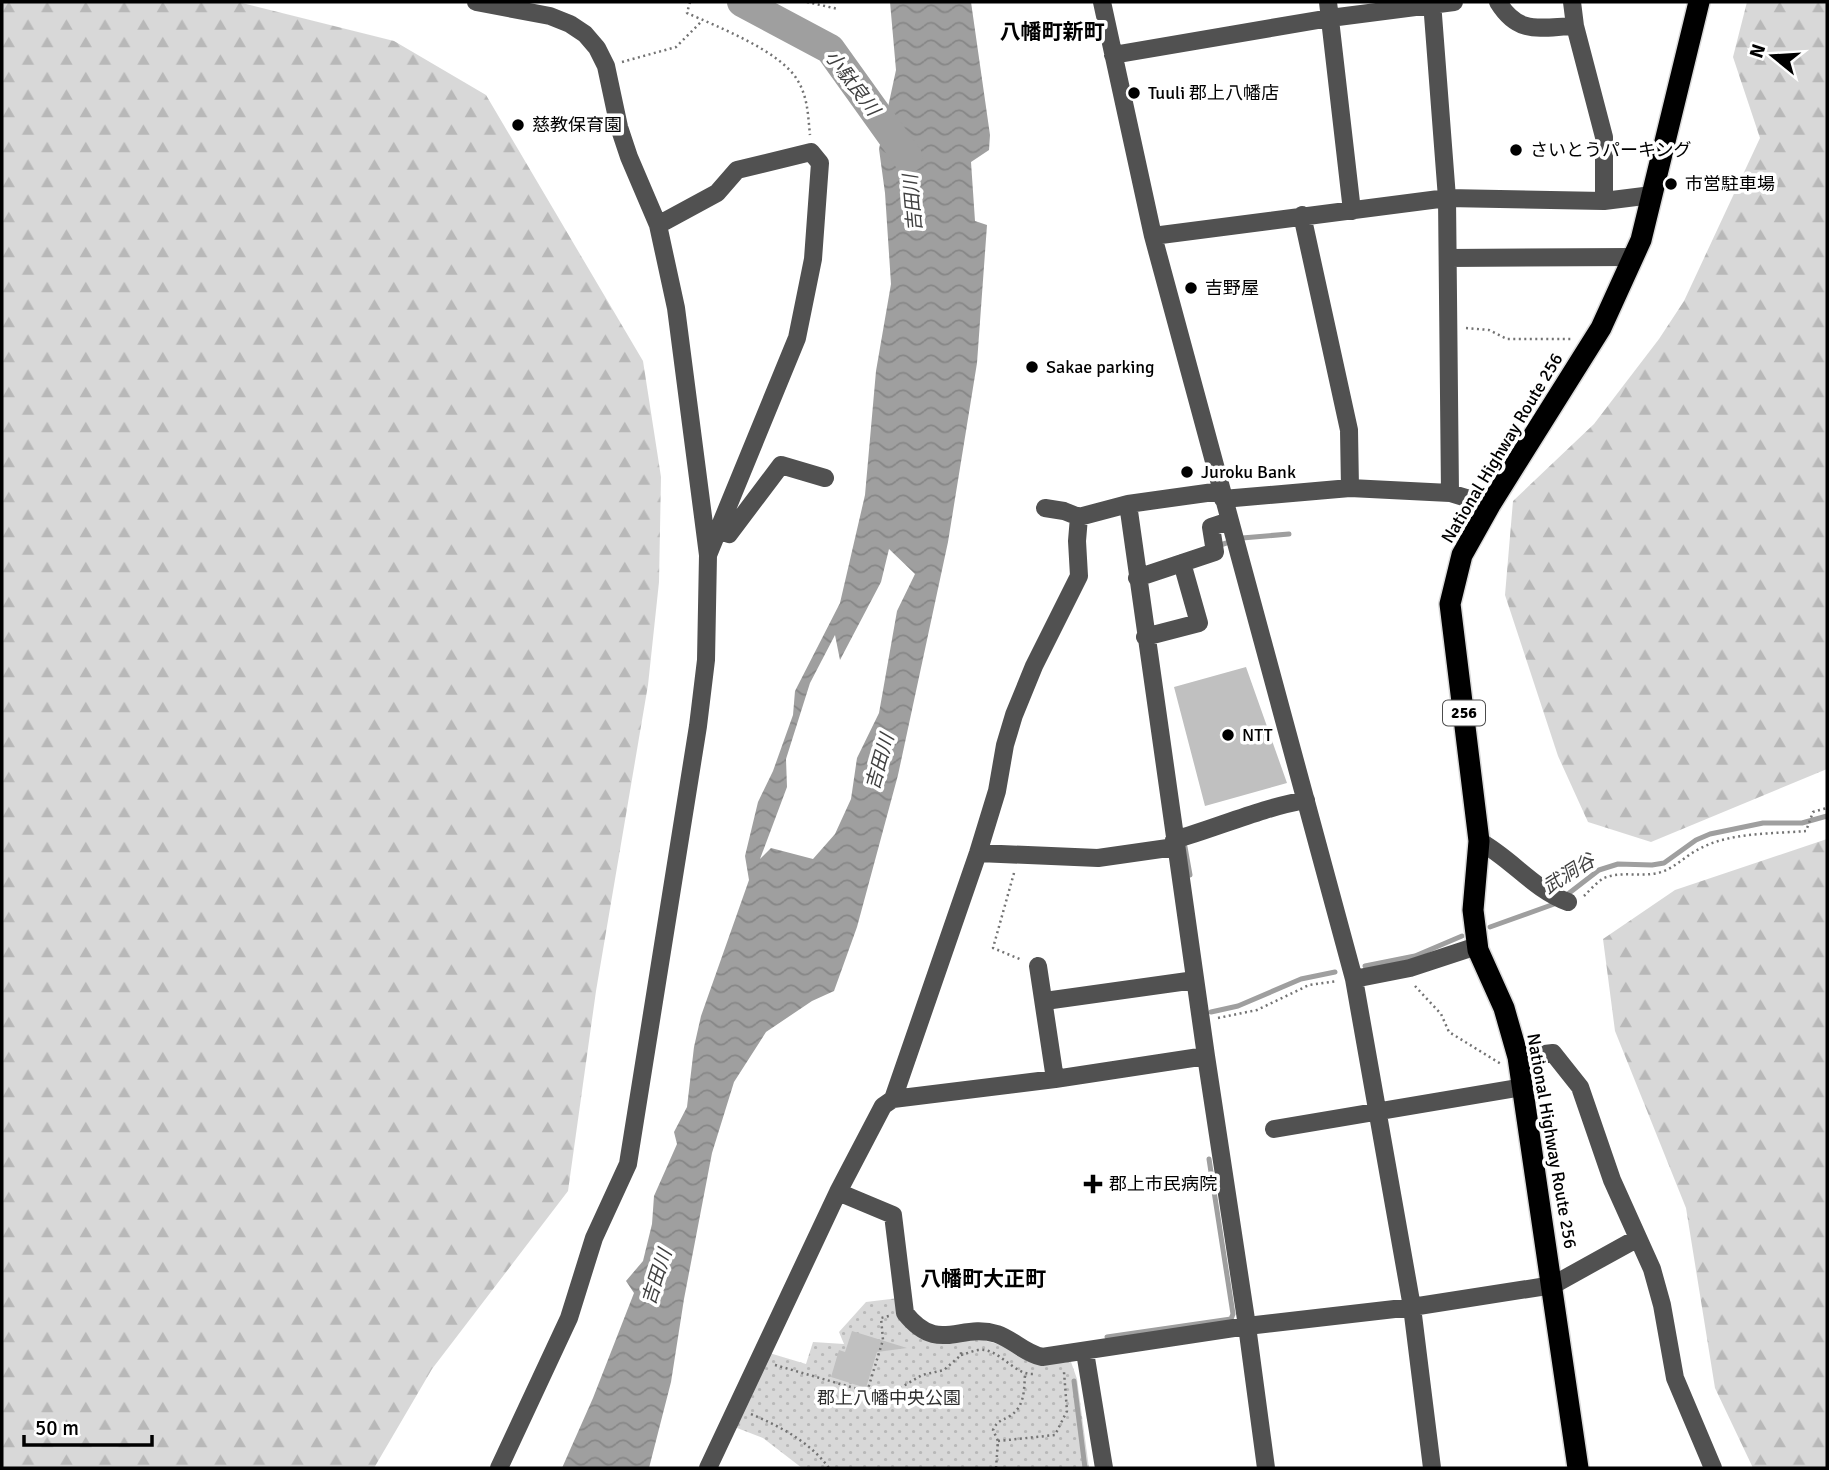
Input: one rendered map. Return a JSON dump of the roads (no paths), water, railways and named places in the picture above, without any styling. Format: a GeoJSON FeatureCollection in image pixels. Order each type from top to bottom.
{"type":"FeatureCollection","features":[{"type":"Feature","properties":{"kind":"highway","name":"National Highway Route 256"},"geometry":{"type":"LineString","coordinates":[[1578,1468],[1521,1073],[1504,1008],[1489,978],[1478,946],[1473,909],[1479,841],[1450,604],[1462,555],[1490,505],[1594,339],[1641,240],[1699,2]]}},
{"type":"Feature","properties":{"kind":"street"},"geometry":{"type":"LineString","coordinates":[[476,2],[550,16],[570,24],[585,34],[597,48],[606,66],[619,127],[658,225],[676,308],[708,555],[706,660],[698,726],[628,1164],[594,1238],[569,1318],[499,1468]]}},
{"type":"Feature","properties":{"kind":"street"},"geometry":{"type":"LineString","coordinates":[[1102,2],[1153,236],[1354,979],[1412,1307],[1432,1468]]}},
{"type":"Feature","properties":{"kind":"street"},"geometry":{"type":"LineString","coordinates":[[1113,55],[1329,10],[1454,2]]}},
{"type":"Feature","properties":{"kind":"street"},"geometry":{"type":"LineString","coordinates":[[1498,2],[1505,13],[1524,27],[1576,26]]}},
{"type":"Feature","properties":{"kind":"street"},"geometry":{"type":"LineString","coordinates":[[1572,2],[1604,137],[1604,201]]}},
{"type":"Feature","properties":{"kind":"street"},"geometry":{"type":"LineString","coordinates":[[1432,4],[1447,198],[1450,493]]}},
{"type":"Feature","properties":{"kind":"street"},"geometry":{"type":"LineString","coordinates":[[1329,10],[1352,211]]}},
{"type":"Feature","properties":{"kind":"street"},"geometry":{"type":"LineString","coordinates":[[658,225],[717,193],[737,170],[811,152],[820,163],[813,259],[797,338],[708,555]]}},
{"type":"Feature","properties":{"kind":"street"},"geometry":{"type":"LineString","coordinates":[[1153,236],[1447,198],[1604,201],[1653,195]]}},
{"type":"Feature","properties":{"kind":"street"},"geometry":{"type":"LineString","coordinates":[[1302,215],[1349,430],[1350,488]]}},
{"type":"Feature","properties":{"kind":"street"},"geometry":{"type":"LineString","coordinates":[[1448,258],[1633,257]]}},
{"type":"Feature","properties":{"kind":"street"},"geometry":{"type":"LineString","coordinates":[[718,530],[729,534],[781,465],[825,478]]}},
{"type":"Feature","properties":{"kind":"street"},"geometry":{"type":"LineString","coordinates":[[1045,508],[1079,517],[1128,504],[1222,495],[1350,488],[1450,493],[1490,505]]}},
{"type":"Feature","properties":{"kind":"street"},"geometry":{"type":"LineString","coordinates":[[1128,504],[1266,1468]]}},
{"type":"Feature","properties":{"kind":"street"},"geometry":{"type":"LineString","coordinates":[[893,1099],[978,853],[997,791],[1005,745],[1014,715],[1034,666],[1079,576],[1079,517]]}},
{"type":"Feature","properties":{"kind":"street"},"geometry":{"type":"LineString","coordinates":[[1137,578],[1215,552],[1211,527],[1229,521]]}},
{"type":"Feature","properties":{"kind":"street"},"geometry":{"type":"LineString","coordinates":[[1145,636],[1199,623],[1182,563]]}},
{"type":"Feature","properties":{"kind":"street"},"geometry":{"type":"LineString","coordinates":[[978,853],[1098,858],[1175,843],[1275,805],[1307,800]]}},
{"type":"Feature","properties":{"kind":"street"},"geometry":{"type":"LineString","coordinates":[[1479,841],[1494,849],[1549,895],[1568,902]]}},
{"type":"Feature","properties":{"kind":"street"},"geometry":{"type":"LineString","coordinates":[[1354,979],[1400,970],[1478,946]]}},
{"type":"Feature","properties":{"kind":"street"},"geometry":{"type":"LineString","coordinates":[[1038,966],[1055,1079]]}},
{"type":"Feature","properties":{"kind":"street"},"geometry":{"type":"LineString","coordinates":[[1045,1001],[1195,980]]}},
{"type":"Feature","properties":{"kind":"street"},"geometry":{"type":"LineString","coordinates":[[1274,1129],[1379,1112],[1521,1073],[1553,1053],[1580,1087],[1612,1180],[1652,1269],[1662,1305],[1675,1378],[1713,1468]]}},
{"type":"Feature","properties":{"kind":"street"},"geometry":{"type":"LineString","coordinates":[[708,1468],[838,1192],[883,1106],[893,1099],[1055,1079],[1206,1056]]}},
{"type":"Feature","properties":{"kind":"street"},"geometry":{"type":"LineString","coordinates":[[838,1192],[893,1215],[905,1313],[914,1325],[939,1336],[986,1332],[1000,1335],[1029,1354],[1042,1357],[1247,1326],[1412,1307],[1553,1284],[1639,1238]]}},
{"type":"Feature","properties":{"kind":"street"},"geometry":{"type":"LineString","coordinates":[[1085,1352],[1104,1468]]}},
{"type":"Feature","properties":{"kind":"water","name":"吉田川"},"geometry":{"type":"Polygon","coordinates":[[[890,2],[971,2],[990,135],[989,150],[971,162],[975,221],[987,225],[977,363],[948,542],[898,775],[857,927],[834,991],[812,1001],[766,1032],[734,1082],[712,1153],[671,1382],[649,1468],[562,1468],[634,1293],[626,1281],[643,1261],[652,1224],[654,1196],[677,1144],[674,1132],[687,1107],[694,1047],[701,1016],[749,880],[745,856],[758,802],[773,771],[793,715],[795,691],[840,603],[865,495],[876,371],[891,284],[879,149],[896,70],[890,2]],[[889,549],[881,582],[840,660],[835,635],[810,683],[786,759],[787,787],[760,859],[771,848],[813,859],[835,834],[851,799],[857,758],[879,713],[897,611],[915,574],[889,549]]]}},
{"type":"Feature","properties":{"kind":"waterway","name":"小駄良川"},"geometry":{"type":"LineString","coordinates":[[742,2],[830,49],[908,158]]}},
{"type":"Feature","properties":{"kind":"waterway"},"geometry":{"type":"LineString","coordinates":[[1217,546],[1242,538],[1289,534]]}},
{"type":"Feature","properties":{"kind":"waterway","name":"武洞谷"},"geometry":{"type":"LineString","coordinates":[[1564,897],[1599,870],[1618,864],[1664,863],[1696,840],[1710,834],[1763,823],[1802,823],[1827,816]]}},
{"type":"Feature","properties":{"kind":"waterway"},"geometry":{"type":"LineString","coordinates":[[1185,847],[1190,875]]}},
{"type":"Feature","properties":{"kind":"waterway","name":"武洞谷"},"geometry":{"type":"LineString","coordinates":[[1490,927],[1557,903]]}},
{"type":"Feature","properties":{"kind":"waterway","name":"武洞谷"},"geometry":{"type":"LineString","coordinates":[[1365,966],[1415,956],[1462,936]]}},
{"type":"Feature","properties":{"kind":"waterway","name":"武洞谷"},"geometry":{"type":"LineString","coordinates":[[1211,1012],[1238,1006],[1301,979],[1335,972]]}},
{"type":"Feature","properties":{"kind":"waterway"},"geometry":{"type":"LineString","coordinates":[[1107,1337],[1231,1319],[1233,1314],[1209,1159]]}},
{"type":"Feature","properties":{"kind":"waterway"},"geometry":{"type":"LineString","coordinates":[[1074,1381],[1085,1468]]}},
{"type":"Feature","properties":{"kind":"place","name":"Tuuli 郡上八幡店"},"geometry":{"type":"Point","coordinates":[1134,93]}},
{"type":"Feature","properties":{"kind":"place","name":"慈教保育園"},"geometry":{"type":"Point","coordinates":[518,125]}},
{"type":"Feature","properties":{"kind":"place","name":"さいとうパーキング"},"geometry":{"type":"Point","coordinates":[1516,150]}},
{"type":"Feature","properties":{"kind":"place","name":"市営駐車場"},"geometry":{"type":"Point","coordinates":[1671,184]}},
{"type":"Feature","properties":{"kind":"place","name":"吉野屋"},"geometry":{"type":"Point","coordinates":[1191,288]}},
{"type":"Feature","properties":{"kind":"place","name":"Sakae parking"},"geometry":{"type":"Point","coordinates":[1032,367]}},
{"type":"Feature","properties":{"kind":"place","name":"Juroku Bank"},"geometry":{"type":"Point","coordinates":[1187,472]}},
{"type":"Feature","properties":{"kind":"place","name":"NTT"},"geometry":{"type":"Point","coordinates":[1228,735]}},
{"type":"Feature","properties":{"kind":"place","name":"郡上市民病院"},"geometry":{"type":"Point","coordinates":[1093,1184]}},
{"type":"Feature","properties":{"kind":"district","name":"八幡町新町"},"geometry":{"type":"Point","coordinates":[1052,32]}},
{"type":"Feature","properties":{"kind":"district","name":"八幡町大正町"},"geometry":{"type":"Point","coordinates":[983,1279]}},
{"type":"Feature","properties":{"kind":"park label","name":"郡上八幡中央公園"},"geometry":{"type":"Point","coordinates":[889,1398]}}]}
